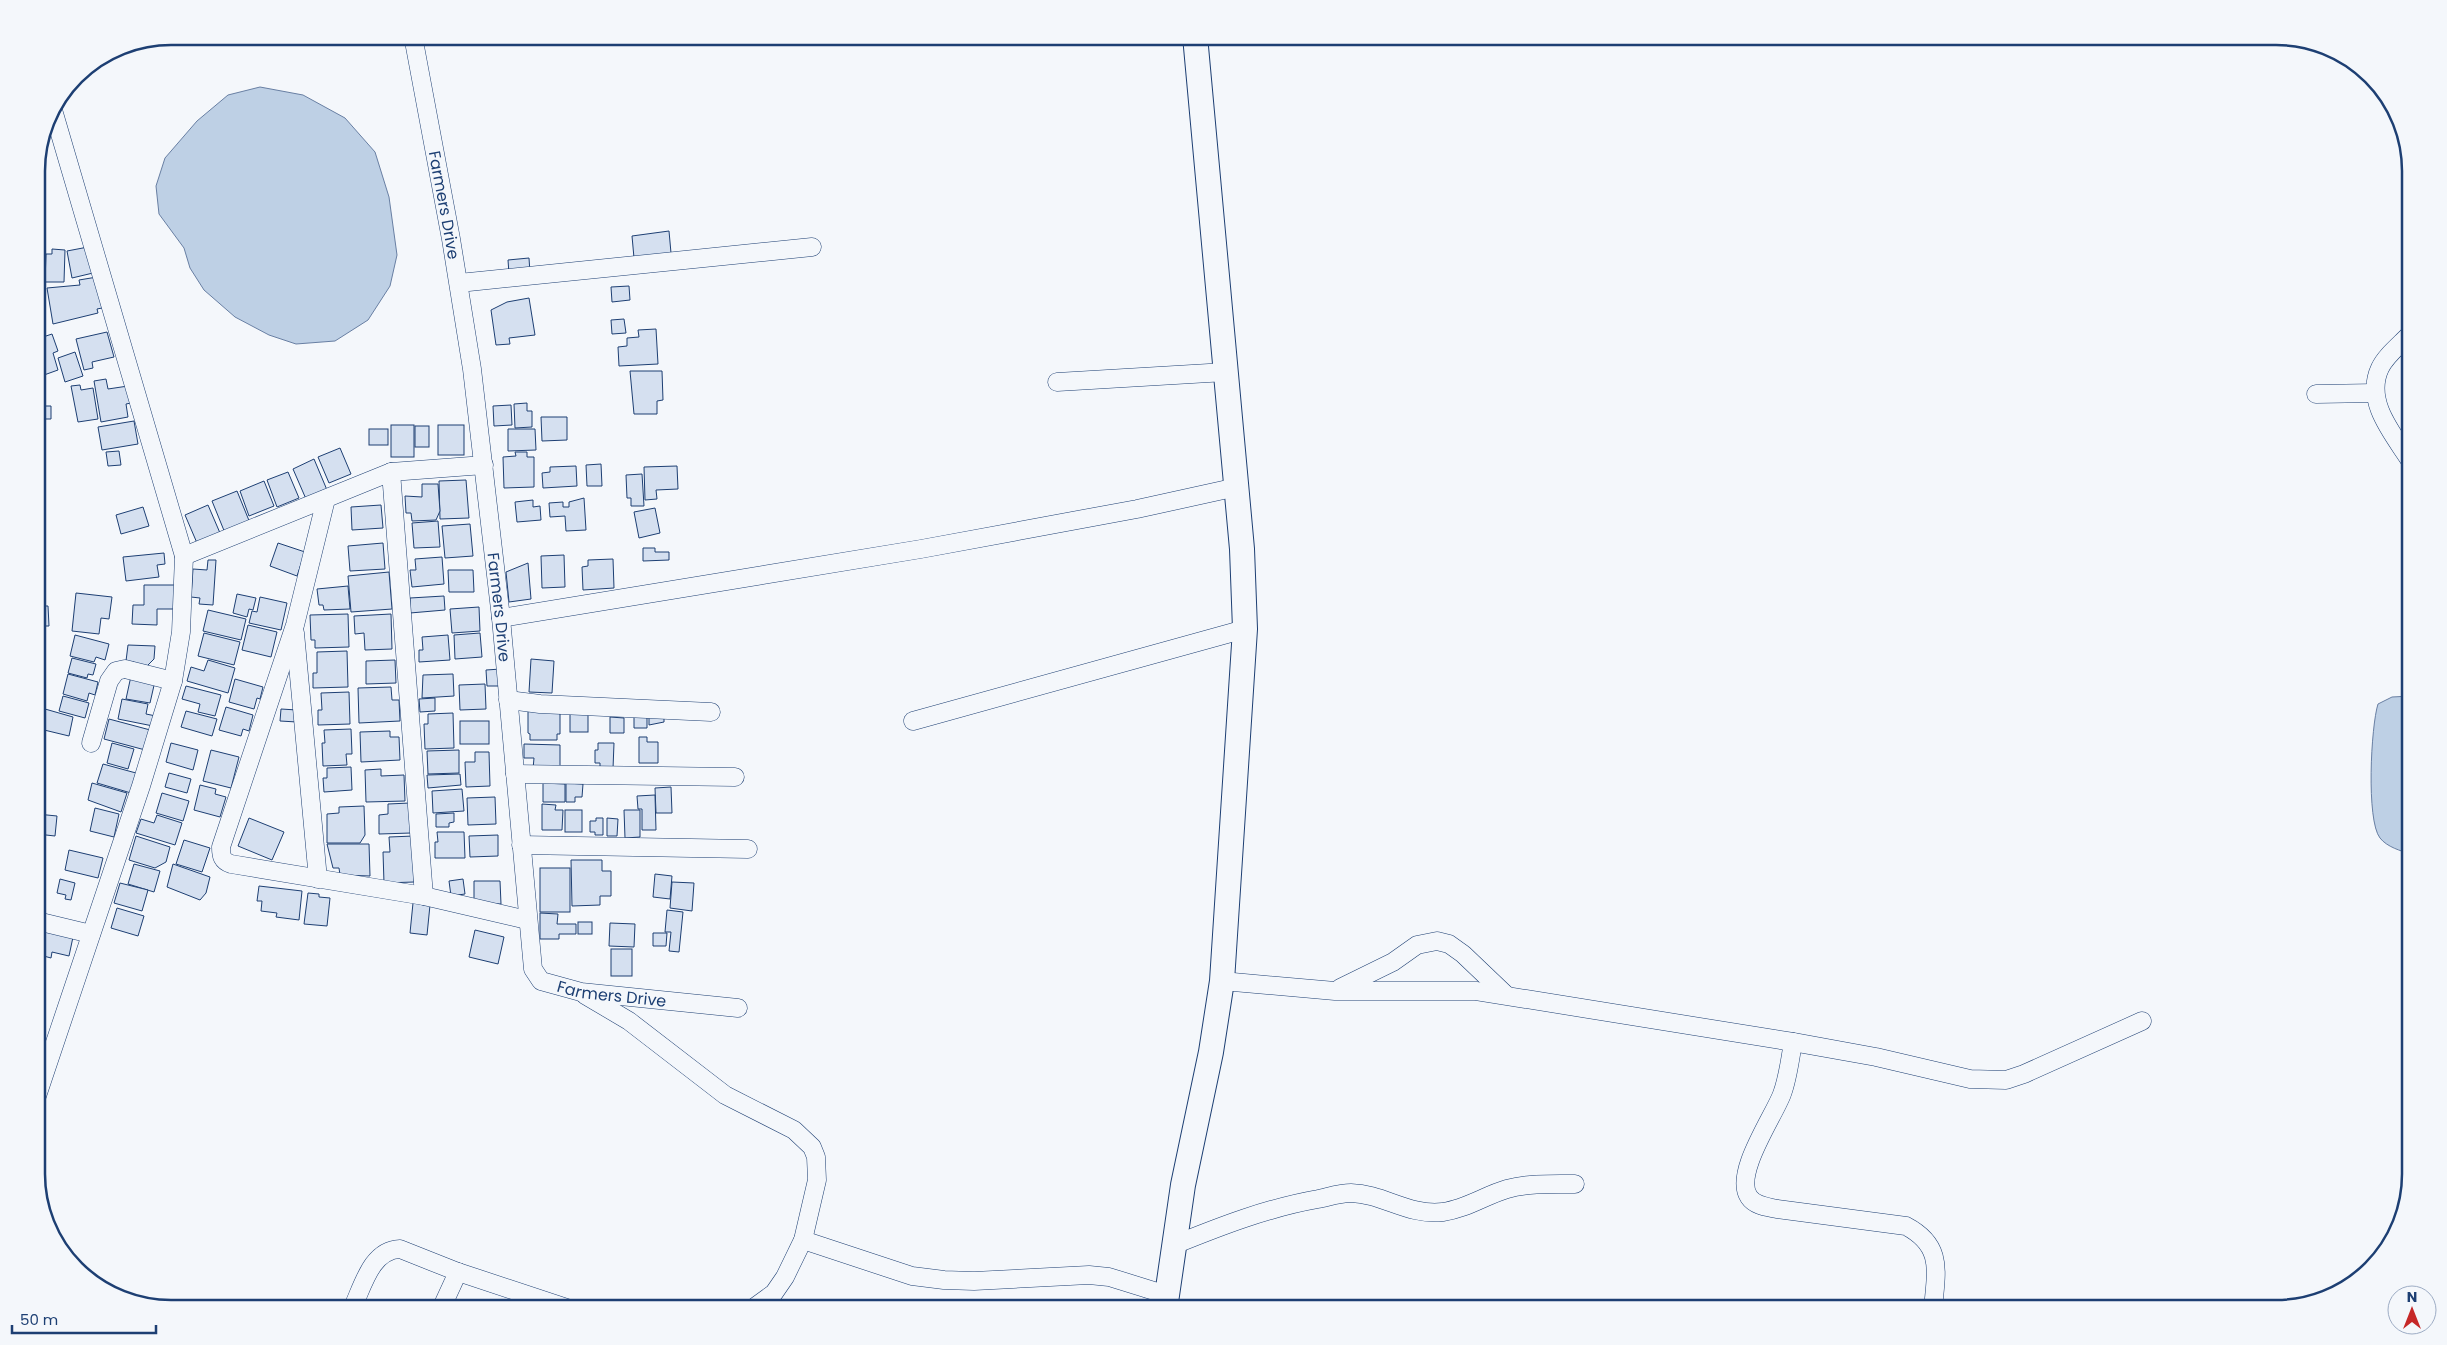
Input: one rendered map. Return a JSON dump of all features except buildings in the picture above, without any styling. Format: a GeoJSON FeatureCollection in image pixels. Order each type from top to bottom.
{"type":"FeatureCollection","features":[{"type":"Feature","properties":{"kind":"street","name":"Farmers Drive"},"geometry":{"type":"LineString","coordinates":[[415,45],[459,283],[472,369],[501,618],[531,960],[536,976],[541,981],[581,992],[738,1008]]}},
{"type":"Feature","properties":{"kind":"street"},"geometry":{"type":"LineString","coordinates":[[1166,1300],[1174,1245],[1222,981],[1245,629],[1245,587],[1237,487],[1197,45]]}},
{"type":"Feature","properties":{"kind":"street"},"geometry":{"type":"LineString","coordinates":[[45,1069],[141,786],[173,681],[181,632],[184,556],[56,120]]}},
{"type":"Feature","properties":{"kind":"street"},"geometry":{"type":"LineString","coordinates":[[459,283],[812,247]]}},
{"type":"Feature","properties":{"kind":"street"},"geometry":{"type":"LineString","coordinates":[[2402,342],[2380,367],[2375,392],[2377,406],[2402,448]]}},
{"type":"Feature","properties":{"kind":"street"},"geometry":{"type":"LineString","coordinates":[[1058,382],[1226,372]]}},
{"type":"Feature","properties":{"kind":"street"},"geometry":{"type":"LineString","coordinates":[[2316,394],[2375,392]]}},
{"type":"Feature","properties":{"kind":"street"},"geometry":{"type":"LineString","coordinates":[[184,556],[392,472],[484,465]]}},
{"type":"Feature","properties":{"kind":"street"},"geometry":{"type":"LineString","coordinates":[[392,472],[424,896]]}},
{"type":"Feature","properties":{"kind":"street"},"geometry":{"type":"LineString","coordinates":[[501,618],[921,549],[1137,509],[1237,487]]}},
{"type":"Feature","properties":{"kind":"street"},"geometry":{"type":"LineString","coordinates":[[326,499],[295,625],[221,847],[221,856],[225,862],[231,864],[424,896],[527,920]]}},
{"type":"Feature","properties":{"kind":"street"},"geometry":{"type":"LineString","coordinates":[[295,625],[318,879]]}},
{"type":"Feature","properties":{"kind":"street"},"geometry":{"type":"LineString","coordinates":[[913,721],[1190,642],[1245,629]]}},
{"type":"Feature","properties":{"kind":"street"},"geometry":{"type":"LineString","coordinates":[[92,742],[109,681],[116,671],[125,669],[173,681]]}},
{"type":"Feature","properties":{"kind":"street"},"geometry":{"type":"LineString","coordinates":[[508,700],[540,704],[712,712]]}},
{"type":"Feature","properties":{"kind":"street"},"geometry":{"type":"LineString","coordinates":[[515,774],[735,777]]}},
{"type":"Feature","properties":{"kind":"street"},"geometry":{"type":"LineString","coordinates":[[521,846],[748,849]]}},
{"type":"Feature","properties":{"kind":"street"},"geometry":{"type":"LineString","coordinates":[[45,923],[91,934]]}},
{"type":"Feature","properties":{"kind":"street"},"geometry":{"type":"LineString","coordinates":[[1335,991],[1393,962],[1417,945],[1437,941],[1449,944],[1463,954],[1507,995]]}},
{"type":"Feature","properties":{"kind":"street"},"geometry":{"type":"LineString","coordinates":[[1222,981],[1335,991],[1444,989],[1507,995],[1876,1057],[1970,1079],[2006,1080],[2024,1074],[2142,1021]]}},
{"type":"Feature","properties":{"kind":"street"},"geometry":{"type":"LineString","coordinates":[[581,992],[629,1021],[725,1095],[802,1136],[812,1147],[816,1158],[817,1180],[803,1240],[785,1276],[774,1293],[764,1300]]}},
{"type":"Feature","properties":{"kind":"street"},"geometry":{"type":"LineString","coordinates":[[1793,1042],[1788,1075],[1781,1096],[1760,1135],[1752,1155],[1746,1187],[1749,1197],[1757,1204],[1777,1209],[1906,1226],[1921,1234],[1930,1244],[1936,1266],[1934,1300]]}},
{"type":"Feature","properties":{"kind":"street"},"geometry":{"type":"LineString","coordinates":[[1174,1245],[1248,1215],[1350,1193],[1369,1196],[1394,1206],[1428,1213],[1444,1212],[1471,1204],[1507,1189],[1535,1184],[1575,1184]]}},
{"type":"Feature","properties":{"kind":"street"},"geometry":{"type":"LineString","coordinates":[[803,1240],[912,1276],[974,1281],[1089,1275],[1109,1276],[1162,1300]]}},
{"type":"Feature","properties":{"kind":"street"},"geometry":{"type":"LineString","coordinates":[[356,1300],[374,1262],[381,1254],[390,1250],[400,1249],[458,1272],[543,1300]]}},
{"type":"Feature","properties":{"kind":"street"},"geometry":{"type":"LineString","coordinates":[[445,1300],[458,1272]]}},
{"type":"Feature","properties":{"kind":"water"},"geometry":{"type":"Polygon","coordinates":[[[260,87],[303,95],[345,118],[375,152],[389,197],[397,255],[390,286],[368,320],[335,341],[296,344],[269,335],[235,317],[204,290],[190,268],[184,248],[159,214],[156,186],[165,158],[197,121],[228,95],[260,87]]]}},
{"type":"Feature","properties":{"kind":"water"},"geometry":{"type":"Polygon","coordinates":[[[2402,696],[2402,851],[2390,846],[2380,838],[2373,813],[2371,793],[2373,732],[2378,704],[2392,697],[2402,696]]]}}]}
